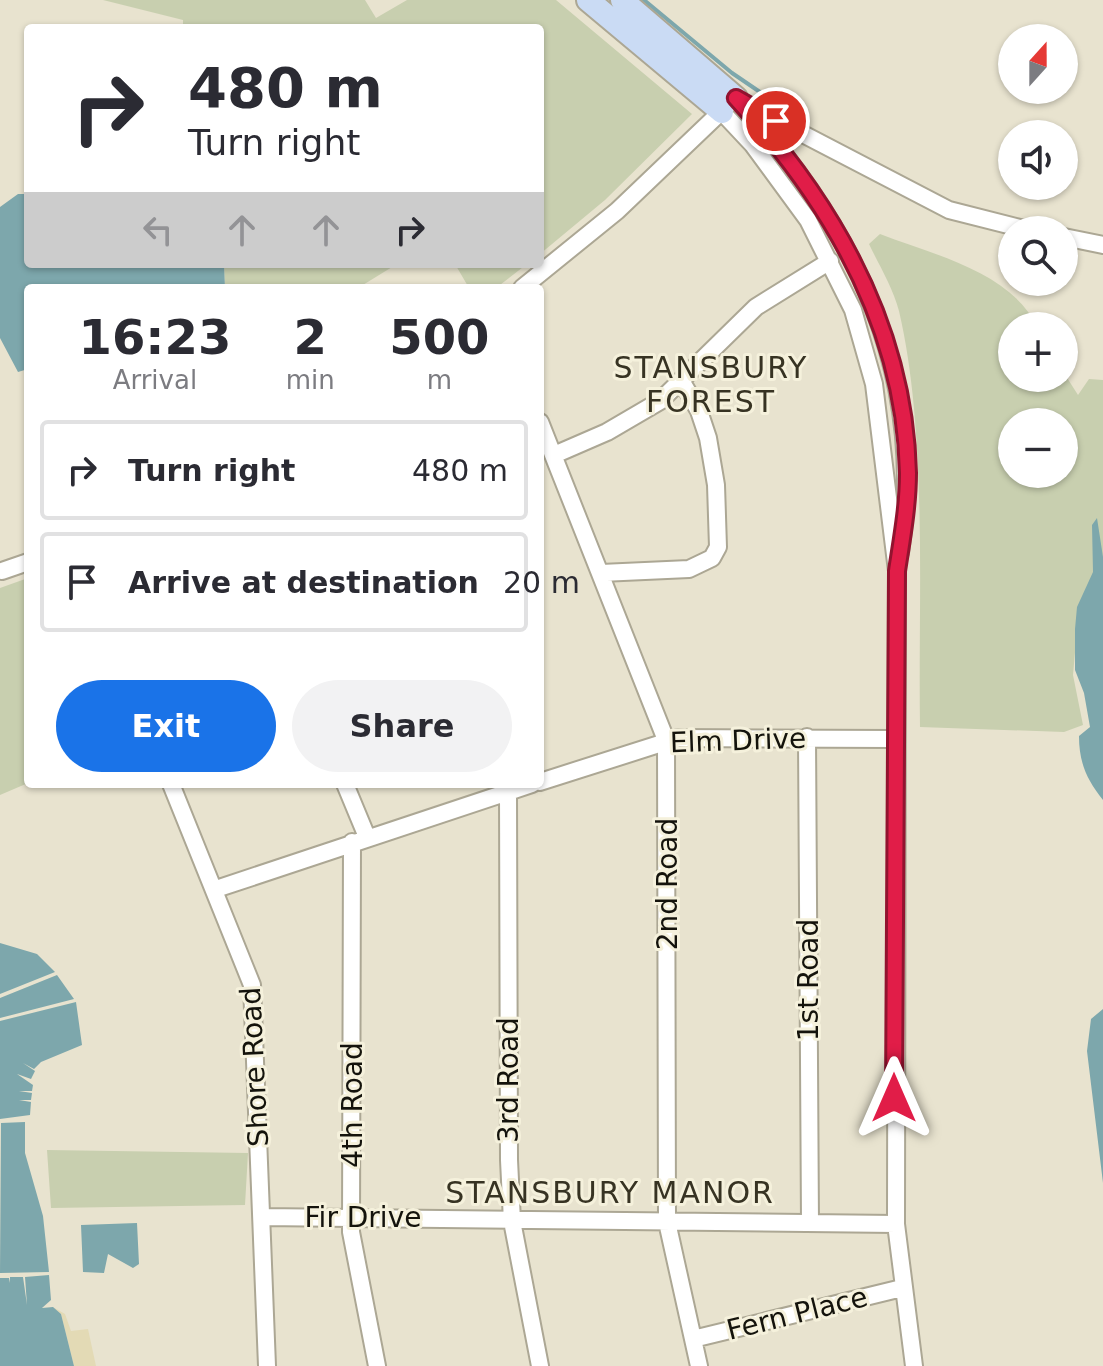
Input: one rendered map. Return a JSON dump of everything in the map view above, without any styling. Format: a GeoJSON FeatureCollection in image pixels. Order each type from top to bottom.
{"type":"FeatureCollection","features":[{"type":"Feature","properties":{"kind":"street"},"geometry":{"type":"LineString","coordinates":[[588,0],[729,105],[777,145],[830,220],[863,277],[884,332],[898,395],[908,471],[897,571],[894,739],[896,1224],[914,1366]]}},
{"type":"Feature","properties":{"kind":"street"},"geometry":{"type":"LineString","coordinates":[[622,0],[729,105],[786,186],[830,261],[853,310],[874,384],[897,571]]}},
{"type":"Feature","properties":{"kind":"street"},"geometry":{"type":"LineString","coordinates":[[729,105],[916,196],[978,220],[998,224]]}},
{"type":"Feature","properties":{"kind":"street"},"geometry":{"type":"LineString","coordinates":[[527,284],[626,203],[729,105]]}},
{"type":"Feature","properties":{"kind":"street"},"geometry":{"type":"LineString","coordinates":[[1078,240],[1103,245]]}},
{"type":"Feature","properties":{"kind":"street"},"geometry":{"type":"LineString","coordinates":[[554,455],[607,432],[660,401],[756,307],[830,261]]}},
{"type":"Feature","properties":{"kind":"street"},"geometry":{"type":"LineString","coordinates":[[601,573],[689,569],[712,558],[718,547],[716,485],[708,438],[699,411],[682,382]]}},
{"type":"Feature","properties":{"kind":"street","name":"2nd Road"},"geometry":{"type":"LineString","coordinates":[[544,431],[666,740],[667,1222],[699,1366]]}},
{"type":"Feature","properties":{"kind":"street"},"geometry":{"type":"LineString","coordinates":[[2,571],[24,563]]}},
{"type":"Feature","properties":{"kind":"street","name":"1st Road"},"geometry":{"type":"LineString","coordinates":[[807,737],[810,1223]]}},
{"type":"Feature","properties":{"kind":"street","name":"Elm Drive"},"geometry":{"type":"LineString","coordinates":[[544,781],[666,740],[894,739]]}},
{"type":"Feature","properties":{"kind":"street","name":"Shore Road"},"geometry":{"type":"LineString","coordinates":[[173,788],[243,955],[256,1006],[267,1366]]}},
{"type":"Feature","properties":{"kind":"street","name":"4th Road"},"geometry":{"type":"LineString","coordinates":[[346,788],[359,840],[351,1232],[377,1366]]}},
{"type":"Feature","properties":{"kind":"street"},"geometry":{"type":"LineString","coordinates":[[216,889],[515,788]]}},
{"type":"Feature","properties":{"kind":"street","name":"3rd Road"},"geometry":{"type":"LineString","coordinates":[[518,788],[508,1110],[512,1221],[540,1366]]}},
{"type":"Feature","properties":{"kind":"street","name":"Fir Drive"},"geometry":{"type":"LineString","coordinates":[[262,1217],[896,1224]]}},
{"type":"Feature","properties":{"kind":"street","name":"Fern Place"},"geometry":{"type":"LineString","coordinates":[[693,1339],[902,1288]]}},
{"type":"Feature","properties":{"kind":"green space"},"geometry":{"type":"Polygon","coordinates":[[[103,0],[365,0],[376,18],[407,0],[556,0],[692,114],[605,200],[544,251],[544,24],[183,24],[183,20],[103,0]]]}},
{"type":"Feature","properties":{"kind":"green space"},"geometry":{"type":"Polygon","coordinates":[[[880,234],[968,267],[998,284],[998,296],[1013,296],[1027,312],[998,312],[998,392],[1076,392],[1078,395],[1089,379],[1103,380],[1103,586],[1077,630],[1073,675],[1083,725],[1064,732],[920,727],[918,463],[908,359],[899,311],[890,285],[869,244],[880,234]]]}},
{"type":"Feature","properties":{"kind":"green space"},"geometry":{"type":"Polygon","coordinates":[[[224,268],[390,268],[364,284],[225,284],[224,268]]]}},
{"type":"Feature","properties":{"kind":"green space"},"geometry":{"type":"Polygon","coordinates":[[[457,268],[522,268],[501,284],[467,284],[457,268]]]}},
{"type":"Feature","properties":{"kind":"green space"},"geometry":{"type":"Polygon","coordinates":[[[24,579],[24,785],[0,795],[0,588],[24,579]]]}},
{"type":"Feature","properties":{"kind":"green space"},"geometry":{"type":"Polygon","coordinates":[[[47,1150],[248,1153],[245,1205],[51,1208],[47,1150]]]}},
{"type":"Feature","properties":{"kind":"sand"},"geometry":{"type":"Polygon","coordinates":[[[53,1307],[65,1314],[71,1331],[88,1329],[96,1366],[74,1366],[61,1314],[53,1307]]]}},
{"type":"Feature","properties":{"kind":"water"},"geometry":{"type":"Polygon","coordinates":[[[18,194],[24,194],[24,268],[224,268],[225,284],[24,284],[24,370],[18,372],[0,338],[0,207],[18,194]]]}},
{"type":"Feature","properties":{"kind":"water"},"geometry":{"type":"Polygon","coordinates":[[[1097,518],[1103,557],[1103,800],[1088,778],[1080,755],[1079,736],[1090,727],[1084,693],[1075,670],[1077,607],[1093,572],[1092,525],[1097,518]]]}},
{"type":"Feature","properties":{"kind":"water"},"geometry":{"type":"Polygon","coordinates":[[[0,943],[37,954],[55,972],[0,994],[0,943]]]}},
{"type":"Feature","properties":{"kind":"water"},"geometry":{"type":"Polygon","coordinates":[[[57,975],[74,999],[0,1018],[0,998],[57,975]]]}},
{"type":"Feature","properties":{"kind":"water"},"geometry":{"type":"Polygon","coordinates":[[[76,1002],[82,1045],[41,1062],[34,1069],[23,1063],[35,1071],[31,1079],[17,1074],[33,1085],[32,1091],[19,1091],[32,1093],[31,1100],[19,1100],[31,1102],[30,1115],[0,1119],[0,1021],[76,1002]]]}},
{"type":"Feature","properties":{"kind":"water"},"geometry":{"type":"Polygon","coordinates":[[[1103,1009],[1103,1183],[1087,1051],[1091,1019],[1103,1009]]]}},
{"type":"Feature","properties":{"kind":"water"},"geometry":{"type":"Polygon","coordinates":[[[25,1122],[25,1153],[43,1216],[49,1272],[0,1273],[1,1123],[25,1122]]]}},
{"type":"Feature","properties":{"kind":"water"},"geometry":{"type":"Polygon","coordinates":[[[137,1223],[139,1264],[133,1268],[108,1254],[104,1273],[83,1272],[81,1225],[137,1223]]]}},
{"type":"Feature","properties":{"kind":"water"},"geometry":{"type":"Polygon","coordinates":[[[49,1275],[51,1300],[42,1308],[53,1307],[61,1314],[74,1366],[0,1366],[0,1278],[9,1278],[10,1283],[10,1277],[23,1277],[27,1305],[25,1277],[49,1275]]]}},
{"type":"Feature","properties":{"kind":"waterway"},"geometry":{"type":"LineString","coordinates":[[644,0],[732,73],[788,111]]}},
{"type":"Feature","properties":{"kind":"district","name":"STANSBURY FOREST"},"geometry":{"type":"Point","coordinates":[711,385]}},
{"type":"Feature","properties":{"kind":"district","name":"STANSBURY MANOR"},"geometry":{"type":"Point","coordinates":[610,1193]}},
{"type":"Feature","properties":{"kind":"route"},"geometry":{"type":"LineString","coordinates":[[776,121],[736,98],[799,174],[863,277],[884,332],[893,368],[908,471],[897,571],[894,1098]]}}]}
